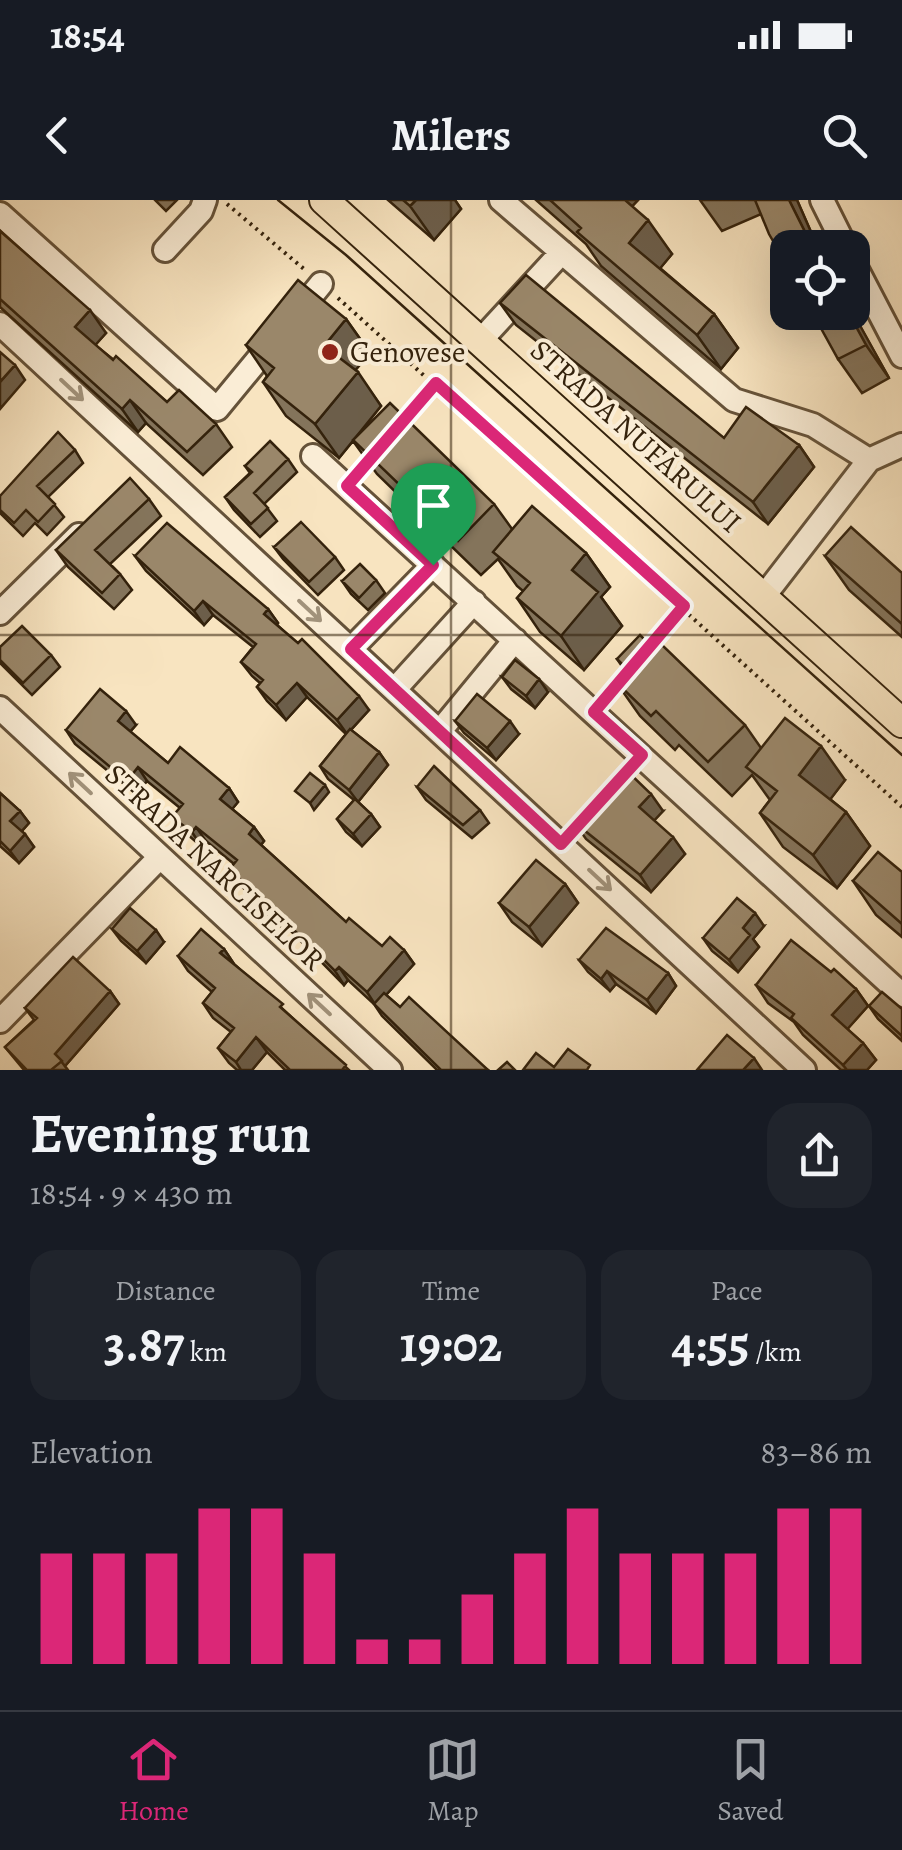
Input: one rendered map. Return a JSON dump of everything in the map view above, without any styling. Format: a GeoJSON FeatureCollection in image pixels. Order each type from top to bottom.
{"type":"FeatureCollection","features":[{"type":"Feature","properties":{"kind":"main road","name":"STRADA NUFĂRULUI"},"geometry":{"type":"LineString","coordinates":[[324,200],[902,723]]}},
{"type":"Feature","properties":{"kind":"street"},"geometry":{"type":"LineString","coordinates":[[165,250],[201,211],[206,200]]}},
{"type":"Feature","properties":{"kind":"street"},"geometry":{"type":"LineString","coordinates":[[501,200],[734,400],[813,424],[869,460]]}},
{"type":"Feature","properties":{"kind":"street"},"geometry":{"type":"LineString","coordinates":[[822,200],[837,230]]}},
{"type":"Feature","properties":{"kind":"street"},"geometry":{"type":"LineString","coordinates":[[0,214],[216,409],[322,284]]}},
{"type":"Feature","properties":{"kind":"street"},"geometry":{"type":"LineString","coordinates":[[481,340],[562,252]]}},
{"type":"Feature","properties":{"kind":"street"},"geometry":{"type":"LineString","coordinates":[[870,284],[892,313],[902,356]]}},
{"type":"Feature","properties":{"kind":"street"},"geometry":{"type":"LineString","coordinates":[[0,324],[145,470],[567,838],[804,1070]]}},
{"type":"Feature","properties":{"kind":"street"},"geometry":{"type":"LineString","coordinates":[[764,596],[869,460],[902,444]]}},
{"type":"Feature","properties":{"kind":"street"},"geometry":{"type":"LineString","coordinates":[[313,456],[594,712],[636,761],[902,995]]}},
{"type":"Feature","properties":{"kind":"street"},"geometry":{"type":"LineString","coordinates":[[0,613],[96,518]]}},
{"type":"Feature","properties":{"kind":"street"},"geometry":{"type":"LineString","coordinates":[[351,649],[433,565]]}},
{"type":"Feature","properties":{"kind":"street"},"geometry":{"type":"LineString","coordinates":[[395,689],[474,602]]}},
{"type":"Feature","properties":{"kind":"street"},"geometry":{"type":"LineString","coordinates":[[440,731],[515,640]]}},
{"type":"Feature","properties":{"kind":"street","name":"STRADA NARCISELOR"},"geometry":{"type":"LineString","coordinates":[[0,708],[390,1070]]}},
{"type":"Feature","properties":{"kind":"street"},"geometry":{"type":"LineString","coordinates":[[0,1021],[160,857]]}},
{"type":"Feature","properties":{"kind":"path"},"geometry":{"type":"LineString","coordinates":[[222,200],[436,383],[902,807]]}},
{"type":"Feature","properties":{"kind":"path"},"geometry":{"type":"LineString","coordinates":[[398,427],[436,383]]}},
{"type":"Feature","properties":{"kind":"path"},"geometry":{"type":"LineString","coordinates":[[646,652],[684,606]]}},
{"type":"Feature","properties":{"kind":"path"},"geometry":{"type":"LineString","coordinates":[[594,712],[620,682]]}},
{"type":"Feature","properties":{"kind":"building"},"geometry":{"type":"Polygon","coordinates":[[[550,200],[625,200],[648,220],[629,243],[714,314],[697,335],[577,232],[581,228],[550,200]]]}},
{"type":"Feature","properties":{"kind":"building"},"geometry":{"type":"Polygon","coordinates":[[[755,200],[789,200],[804,230],[770,230],[769,234],[755,200]]]}},
{"type":"Feature","properties":{"kind":"building"},"geometry":{"type":"Polygon","coordinates":[[[0,231],[90,310],[75,327],[113,360],[116,356],[167,402],[179,390],[216,424],[187,452],[130,400],[122,409],[0,299],[0,231]]]}},
{"type":"Feature","properties":{"kind":"building"},"geometry":{"type":"Polygon","coordinates":[[[526,275],[724,438],[746,407],[799,445],[753,502],[500,303],[526,275]]]}},
{"type":"Feature","properties":{"kind":"building"},"geometry":{"type":"Polygon","coordinates":[[[298,280],[346,319],[324,346],[358,372],[315,424],[263,382],[274,368],[246,345],[298,280]]]}},
{"type":"Feature","properties":{"kind":"building"},"geometry":{"type":"Polygon","coordinates":[[[822,330],[858,330],[866,345],[838,359],[822,330]]]}},
{"type":"Feature","properties":{"kind":"building"},"geometry":{"type":"Polygon","coordinates":[[[0,352],[15,365],[0,382],[0,352]]]}},
{"type":"Feature","properties":{"kind":"building"},"geometry":{"type":"Polygon","coordinates":[[[390,403],[494,504],[458,541],[353,440],[390,403]]]}},
{"type":"Feature","properties":{"kind":"building"},"geometry":{"type":"Polygon","coordinates":[[[58,432],[75,450],[37,486],[55,504],[38,522],[26,510],[14,523],[0,510],[0,496],[58,432]]]}},
{"type":"Feature","properties":{"kind":"building"},"geometry":{"type":"Polygon","coordinates":[[[270,441],[288,459],[254,493],[268,508],[251,524],[225,497],[252,472],[245,466],[270,441]]]}},
{"type":"Feature","properties":{"kind":"building"},"geometry":{"type":"Polygon","coordinates":[[[130,478],[149,499],[95,550],[120,574],[102,593],[56,550],[130,478]]]}},
{"type":"Feature","properties":{"kind":"building"},"geometry":{"type":"Polygon","coordinates":[[[532,506],[586,553],[572,570],[598,592],[561,636],[517,598],[530,583],[493,552],[532,506]]]}},
{"type":"Feature","properties":{"kind":"building"},"geometry":{"type":"Polygon","coordinates":[[[301,522],[335,557],[309,582],[274,547],[301,522]]]}},
{"type":"Feature","properties":{"kind":"building"},"geometry":{"type":"Polygon","coordinates":[[[167,523],[268,609],[264,614],[298,643],[302,639],[359,696],[337,720],[297,683],[276,705],[257,687],[263,680],[241,662],[256,644],[203,601],[194,611],[135,556],[167,523]]]}},
{"type":"Feature","properties":{"kind":"building"},"geometry":{"type":"Polygon","coordinates":[[[851,527],[902,573],[902,624],[825,556],[851,527]]]}},
{"type":"Feature","properties":{"kind":"building"},"geometry":{"type":"Polygon","coordinates":[[[360,564],[376,580],[359,598],[342,581],[360,564]]]}},
{"type":"Feature","properties":{"kind":"building"},"geometry":{"type":"Polygon","coordinates":[[[22,626],[51,655],[23,683],[0,660],[0,647],[22,626]]]}},
{"type":"Feature","properties":{"kind":"building"},"geometry":{"type":"Polygon","coordinates":[[[640,635],[654,649],[660,643],[745,725],[708,762],[656,711],[651,716],[616,682],[628,670],[617,659],[640,635]]]}},
{"type":"Feature","properties":{"kind":"building"},"geometry":{"type":"Polygon","coordinates":[[[515,660],[539,679],[526,696],[502,677],[515,660]]]}},
{"type":"Feature","properties":{"kind":"building"},"geometry":{"type":"Polygon","coordinates":[[[100,689],[126,711],[118,721],[168,763],[180,747],[229,788],[220,799],[254,827],[249,834],[346,922],[349,918],[382,946],[390,937],[404,950],[367,992],[339,967],[335,971],[280,916],[278,919],[259,902],[263,898],[229,870],[237,860],[196,827],[192,832],[172,817],[183,804],[138,767],[127,781],[66,730],[100,689]]]}},
{"type":"Feature","properties":{"kind":"building"},"geometry":{"type":"Polygon","coordinates":[[[477,694],[510,721],[487,748],[455,721],[477,694]]]}},
{"type":"Feature","properties":{"kind":"building"},"geometry":{"type":"Polygon","coordinates":[[[785,718],[821,746],[799,775],[846,812],[813,855],[760,813],[777,791],[746,767],[785,718]]]}},
{"type":"Feature","properties":{"kind":"building"},"geometry":{"type":"Polygon","coordinates":[[[350,729],[379,752],[349,790],[320,766],[350,729]]]}},
{"type":"Feature","properties":{"kind":"building"},"geometry":{"type":"Polygon","coordinates":[[[434,766],[480,810],[463,825],[417,787],[434,766]]]}},
{"type":"Feature","properties":{"kind":"building"},"geometry":{"type":"Polygon","coordinates":[[[624,768],[651,794],[639,807],[673,837],[640,875],[574,822],[624,768]]]}},
{"type":"Feature","properties":{"kind":"building"},"geometry":{"type":"Polygon","coordinates":[[[310,773],[325,785],[310,803],[295,791],[310,773]]]}},
{"type":"Feature","properties":{"kind":"building"},"geometry":{"type":"Polygon","coordinates":[[[0,793],[20,811],[10,821],[25,834],[10,851],[0,841],[0,793]]]}},
{"type":"Feature","properties":{"kind":"building"},"geometry":{"type":"Polygon","coordinates":[[[355,799],[371,814],[353,834],[337,819],[355,799]]]}},
{"type":"Feature","properties":{"kind":"building"},"geometry":{"type":"Polygon","coordinates":[[[878,852],[902,872],[902,924],[853,881],[878,852]]]}},
{"type":"Feature","properties":{"kind":"building"},"geometry":{"type":"Polygon","coordinates":[[[536,860],[565,884],[529,927],[499,903],[536,860]]]}},
{"type":"Feature","properties":{"kind":"building"},"geometry":{"type":"Polygon","coordinates":[[[737,898],[755,913],[743,928],[750,935],[729,960],[703,938],[737,898]]]}},
{"type":"Feature","properties":{"kind":"building"},"geometry":{"type":"Polygon","coordinates":[[[130,908],[156,930],[137,951],[112,929],[130,908]]]}},
{"type":"Feature","properties":{"kind":"building"},"geometry":{"type":"Polygon","coordinates":[[[606,928],[668,973],[647,1000],[607,971],[601,979],[579,960],[606,928]]]}},
{"type":"Feature","properties":{"kind":"building"},"geometry":{"type":"Polygon","coordinates":[[[201,929],[224,949],[220,953],[283,1004],[280,1007],[346,1065],[342,1070],[290,1070],[256,1037],[236,1062],[218,1048],[234,1028],[203,1003],[215,988],[178,956],[201,929]]]}},
{"type":"Feature","properties":{"kind":"building"},"geometry":{"type":"Polygon","coordinates":[[[791,940],[856,989],[832,1015],[863,1043],[843,1065],[791,1018],[794,1014],[756,985],[791,940]]]}},
{"type":"Feature","properties":{"kind":"building"},"geometry":{"type":"Polygon","coordinates":[[[73,957],[110,991],[55,1054],[62,1061],[51,1070],[27,1070],[5,1047],[37,1018],[25,1008],[73,957]]]}},
{"type":"Feature","properties":{"kind":"building"},"geometry":{"type":"Polygon","coordinates":[[[882,992],[902,1009],[902,1036],[869,1006],[882,992]]]}},
{"type":"Feature","properties":{"kind":"building"},"geometry":{"type":"Polygon","coordinates":[[[384,993],[400,1007],[409,997],[488,1070],[441,1070],[374,1004],[384,993]]]}},
{"type":"Feature","properties":{"kind":"building"},"geometry":{"type":"Polygon","coordinates":[[[727,1035],[754,1058],[743,1070],[697,1070],[727,1035]]]}},
{"type":"Feature","properties":{"kind":"building"},"geometry":{"type":"Polygon","coordinates":[[[568,1049],[590,1065],[587,1070],[523,1070],[536,1053],[554,1067],[568,1049]]]}},
{"type":"Feature","properties":{"kind":"building"},"geometry":{"type":"Polygon","coordinates":[[[507,1062],[515,1070],[498,1070],[507,1062]]]}},
{"type":"Feature","properties":{"kind":"tram line"},"geometry":{"type":"LineString","coordinates":[[278,200],[346,255],[902,755]]}},
{"type":"Feature","properties":{"kind":"place","name":"Genovese"},"geometry":{"type":"Point","coordinates":[330,352]}},
{"type":"Feature","properties":{"kind":"route"},"geometry":{"type":"LineString","coordinates":[[436,383],[684,606],[594,712],[642,755],[561,844],[351,649],[433,565],[347,486],[436,383]]}}]}
